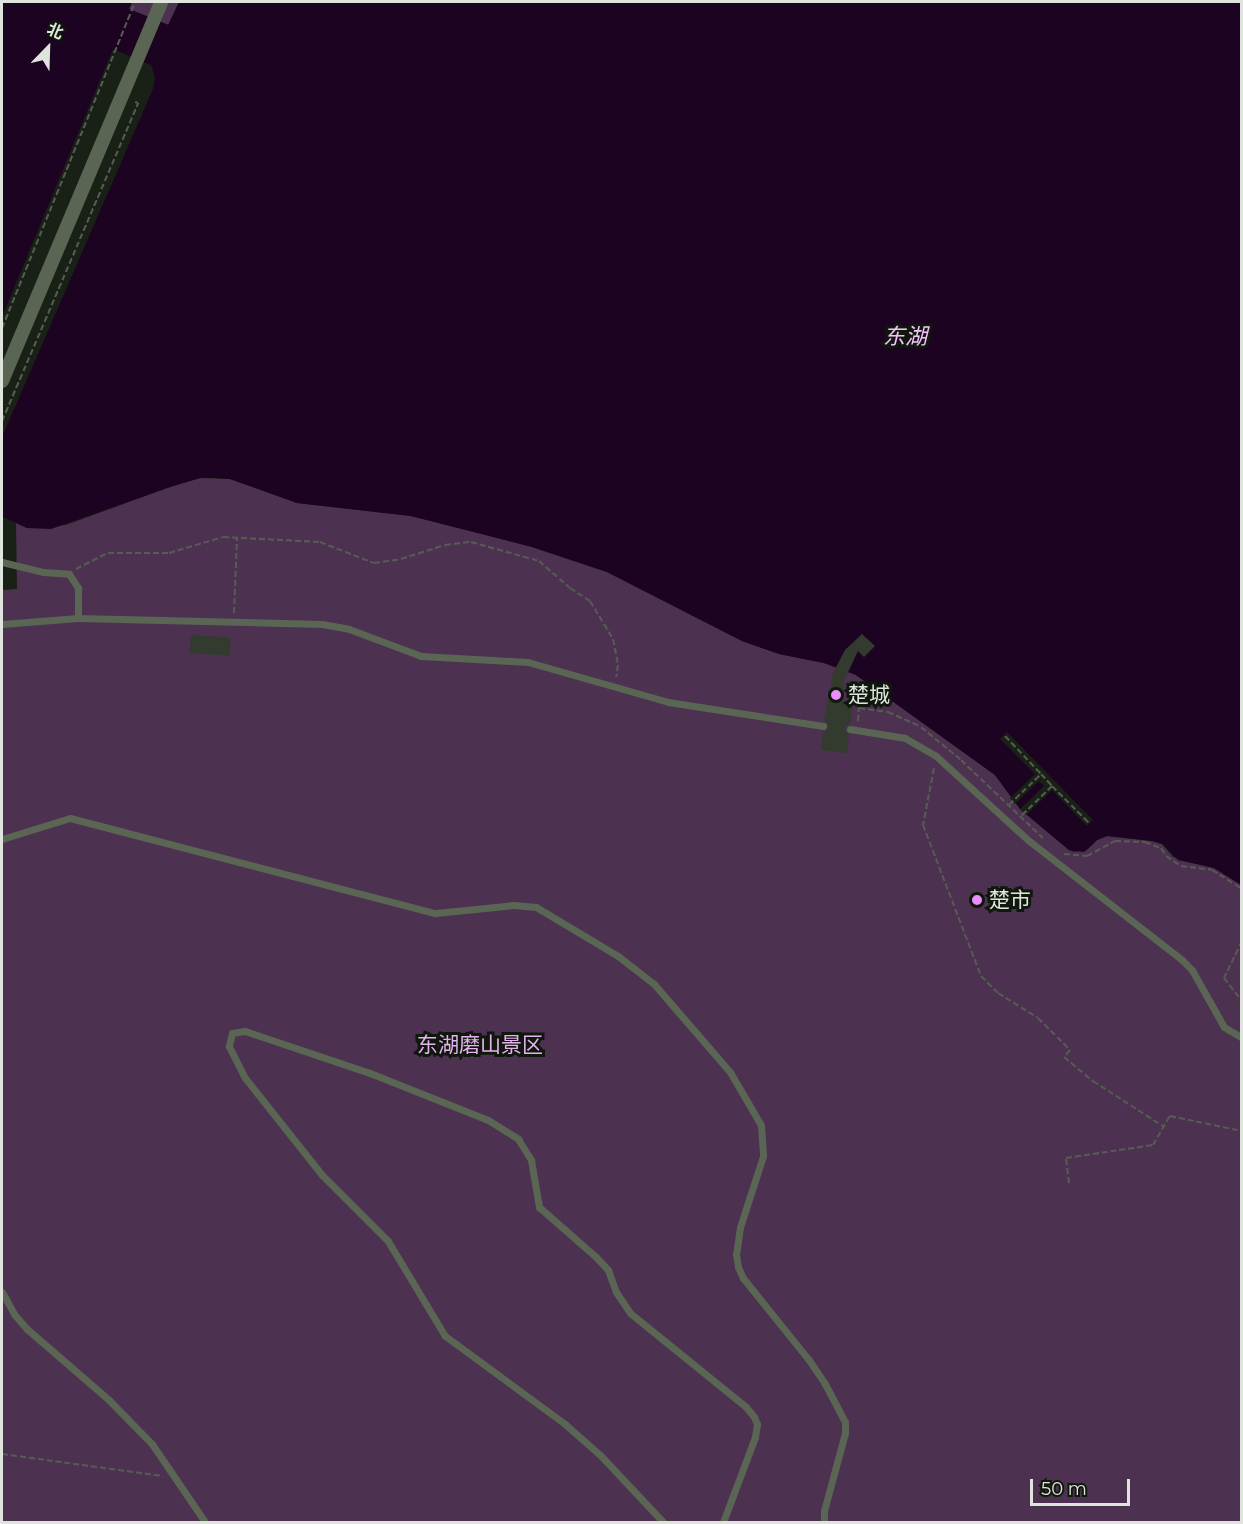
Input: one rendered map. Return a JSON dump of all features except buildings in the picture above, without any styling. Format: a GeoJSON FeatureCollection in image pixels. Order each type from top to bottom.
{"type":"FeatureCollection","features":[{"type":"Feature","properties":{"kind":"street"},"geometry":{"type":"LineString","coordinates":[[2,381],[161,2]]}},
{"type":"Feature","properties":{"kind":"lane"},"geometry":{"type":"LineString","coordinates":[[2,562],[44,572],[69,574],[78,588],[78,618]]}},
{"type":"Feature","properties":{"kind":"lane"},"geometry":{"type":"LineString","coordinates":[[2,624],[78,618],[338,627],[421,656],[528,662],[668,702],[824,726]]}},
{"type":"Feature","properties":{"kind":"lane"},"geometry":{"type":"LineString","coordinates":[[853,729],[904,738],[936,756],[1028,840],[1182,960],[1192,970],[1224,1027],[1242,1038]]}},
{"type":"Feature","properties":{"kind":"lane"},"geometry":{"type":"LineString","coordinates":[[2,839],[70,818],[436,913],[514,904],[536,907],[618,956],[654,984],[730,1072],[761,1125],[763,1156],[740,1227],[736,1254],[738,1267],[743,1278],[814,1367],[845,1422],[845,1433],[824,1511],[824,1522]]}},
{"type":"Feature","properties":{"kind":"lane"},"geometry":{"type":"LineString","coordinates":[[663,1522],[600,1455],[565,1424],[445,1336],[388,1242],[322,1175],[245,1078],[229,1046],[232,1033],[245,1031],[370,1073],[488,1120],[518,1139],[531,1160],[539,1207],[608,1270],[619,1298],[630,1313],[746,1407],[754,1417],[757,1431],[723,1522]]}},
{"type":"Feature","properties":{"kind":"lane"},"geometry":{"type":"LineString","coordinates":[[2,1292],[14,1314],[27,1329],[131,1421],[152,1444],[205,1522]]}},
{"type":"Feature","properties":{"kind":"path"},"geometry":{"type":"LineString","coordinates":[[2,328],[135,2]]}},
{"type":"Feature","properties":{"kind":"path"},"geometry":{"type":"LineString","coordinates":[[2,421],[138,103],[121,96]]}},
{"type":"Feature","properties":{"kind":"path"},"geometry":{"type":"LineString","coordinates":[[234,623],[237,538]]}},
{"type":"Feature","properties":{"kind":"path"},"geometry":{"type":"LineString","coordinates":[[69,574],[108,553],[169,553],[212,539],[320,542],[374,563],[401,559],[445,545],[471,542],[539,561],[570,588],[590,601],[600,613],[616,649],[618,665],[613,685]]}},
{"type":"Feature","properties":{"kind":"path"},"geometry":{"type":"LineString","coordinates":[[853,729],[859,708],[900,716],[933,736],[1049,843]]}},
{"type":"Feature","properties":{"kind":"path"},"geometry":{"type":"LineString","coordinates":[[1005,736],[1089,823]]}},
{"type":"Feature","properties":{"kind":"path"},"geometry":{"type":"LineString","coordinates":[[936,756],[923,825],[981,976],[998,993],[1038,1018],[1070,1050],[1064,1057],[1093,1081],[1164,1127]]}},
{"type":"Feature","properties":{"kind":"path"},"geometry":{"type":"LineString","coordinates":[[1009,805],[1041,774]]}},
{"type":"Feature","properties":{"kind":"path"},"geometry":{"type":"LineString","coordinates":[[1022,816],[1052,786]]}},
{"type":"Feature","properties":{"kind":"path"},"geometry":{"type":"LineString","coordinates":[[1060,852],[1080,857],[1115,841],[1145,842],[1161,848],[1166,856],[1181,866],[1212,870],[1242,889]]}},
{"type":"Feature","properties":{"kind":"path"},"geometry":{"type":"LineString","coordinates":[[1242,941],[1224,978],[1242,1001]]}},
{"type":"Feature","properties":{"kind":"path"},"geometry":{"type":"LineString","coordinates":[[1069,1183],[1066,1158],[1152,1145],[1170,1116],[1242,1131]]}},
{"type":"Feature","properties":{"kind":"path"},"geometry":{"type":"LineString","coordinates":[[2,1454],[174,1478]]}},
{"type":"Feature","properties":{"kind":"green space"},"geometry":{"type":"Polygon","coordinates":[[[132,2],[179,2],[169,25],[129,9],[132,2]]]}},
{"type":"Feature","properties":{"kind":"green space","name":"东湖磨山景区"},"geometry":{"type":"Polygon","coordinates":[[[200,478],[230,479],[297,503],[411,516],[532,547],[607,572],[742,641],[779,654],[824,663],[856,675],[995,775],[1020,809],[1069,850],[1074,852],[1087,850],[1097,840],[1107,836],[1152,841],[1162,844],[1173,857],[1214,868],[1242,885],[1241,1522],[2,1522],[2,590],[17,589],[16,523],[27,528],[66,525],[200,478]]]}},
{"type":"Feature","properties":{"kind":"water","name":"东湖"},"geometry":{"type":"Polygon","coordinates":[[[2,2],[132,2],[129,9],[168,25],[179,2],[1241,2],[1241,885],[1214,868],[1178,860],[1162,844],[1152,841],[1107,836],[1097,840],[1084,852],[1069,850],[1020,809],[995,775],[856,675],[824,663],[779,654],[742,641],[607,572],[532,547],[411,516],[297,503],[230,479],[215,478],[200,478],[170,487],[51,529],[27,528],[3,517],[2,437],[153,89],[155,77],[151,65],[113,49],[2,317],[2,2]]]}},
{"type":"Feature","properties":{"kind":"pier"},"geometry":{"type":"Polygon","coordinates":[[[1007,732],[1093,820],[1087,826],[1052,790],[1026,815],[1020,809],[1044,786],[1039,781],[1015,804],[1010,798],[1035,774],[1000,739],[1007,732]]]}},
{"type":"Feature","properties":{"kind":"place","name":"楚城"},"geometry":{"type":"Point","coordinates":[836,695]}},
{"type":"Feature","properties":{"kind":"place","name":"楚市"},"geometry":{"type":"Point","coordinates":[977,900]}}]}
